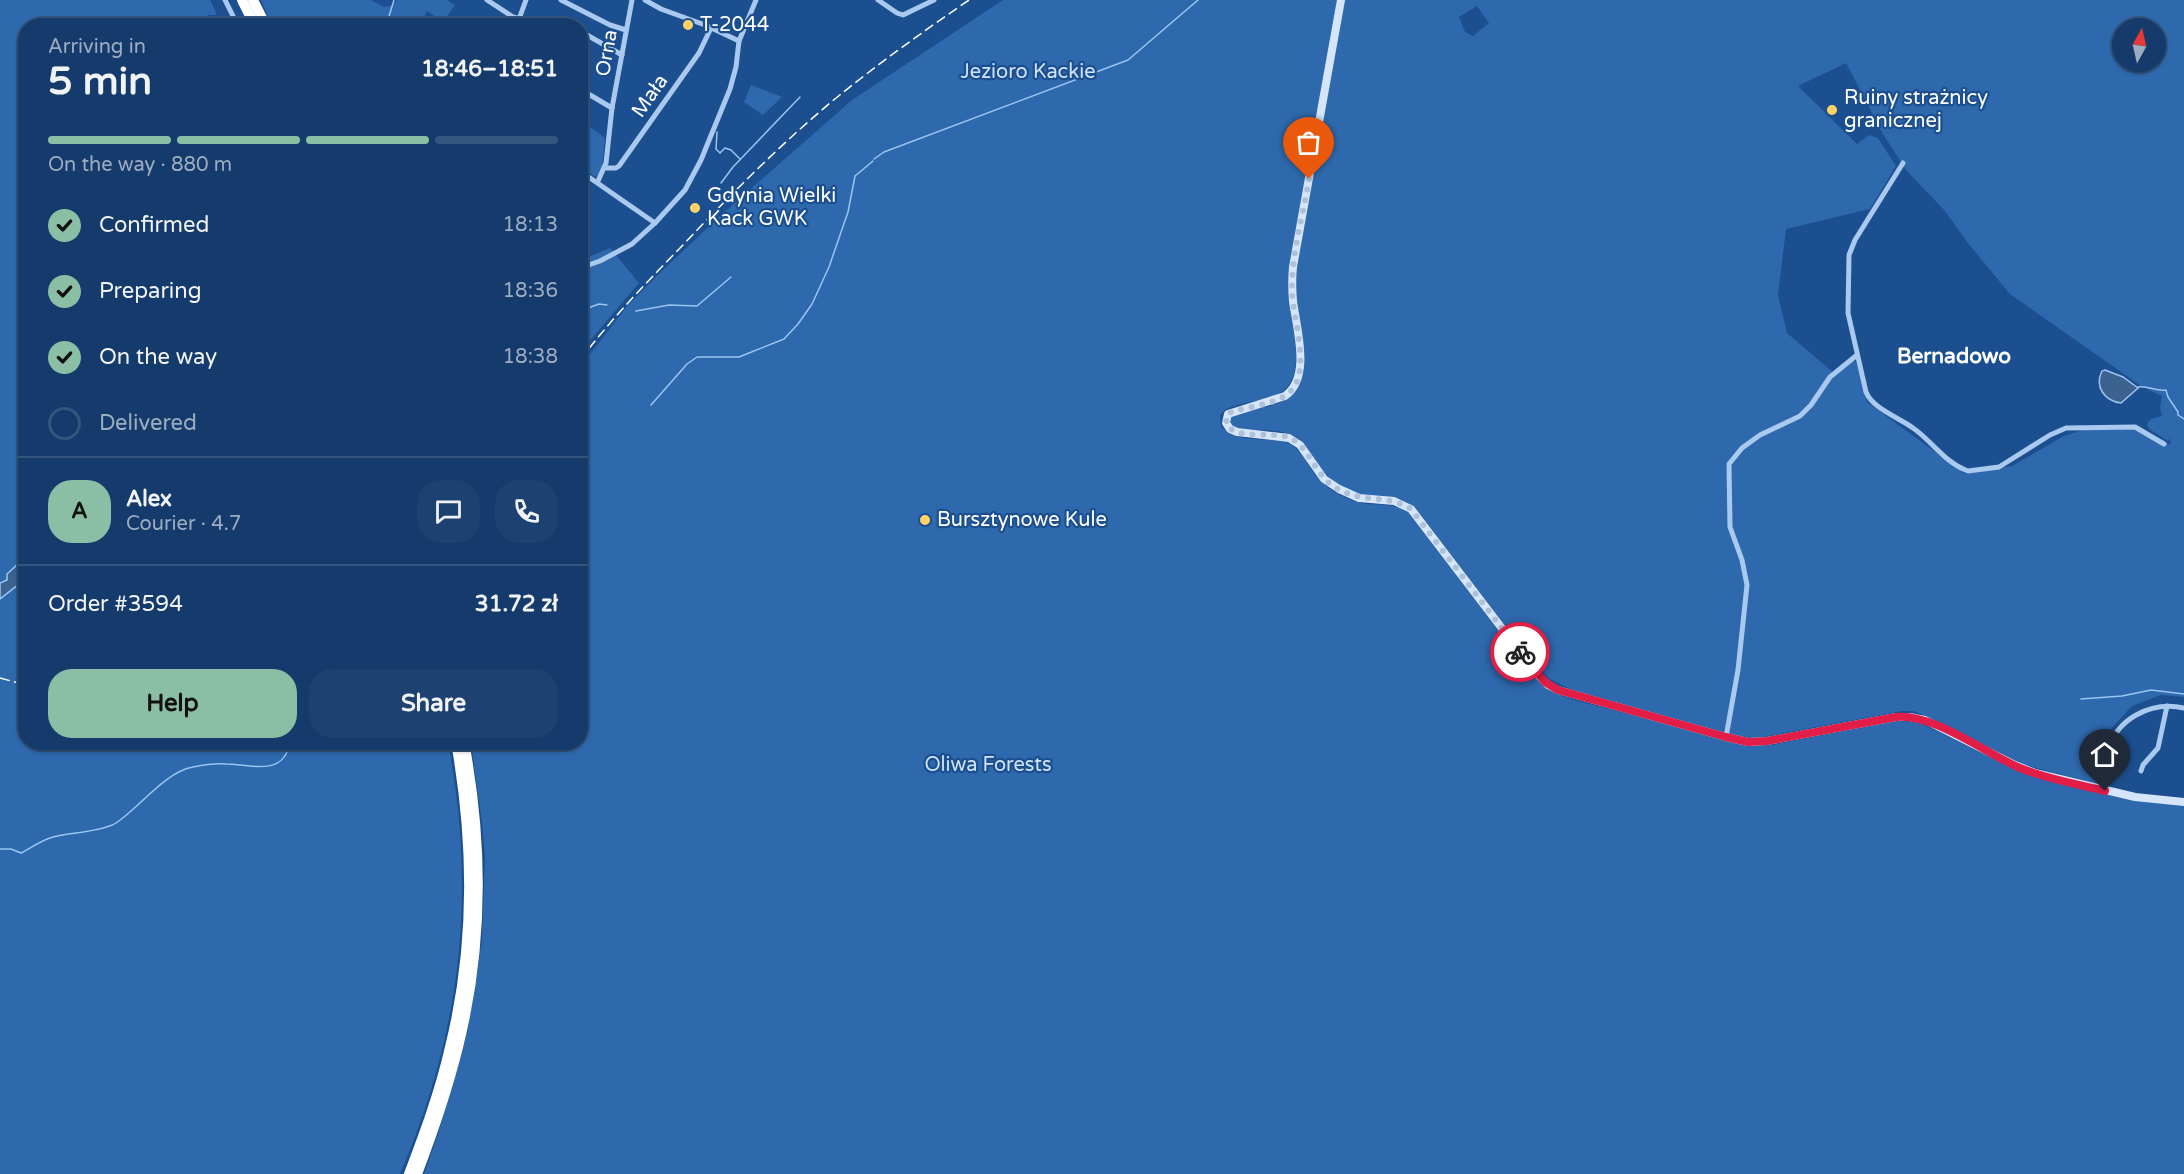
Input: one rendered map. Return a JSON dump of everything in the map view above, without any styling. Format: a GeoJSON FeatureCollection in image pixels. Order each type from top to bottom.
{"type":"FeatureCollection","features":[{"type":"Feature","properties":{"kind":"highway"},"geometry":{"type":"LineString","coordinates":[[242,0],[251,18]]}},
{"type":"Feature","properties":{"kind":"highway"},"geometry":{"type":"LineString","coordinates":[[253,0],[262,18]]}},
{"type":"Feature","properties":{"kind":"highway"},"geometry":{"type":"LineString","coordinates":[[409,1174],[442,1078],[464,979],[469,922],[469,840],[457,750]]}},
{"type":"Feature","properties":{"kind":"highway"},"geometry":{"type":"LineString","coordinates":[[417,1174],[437,1121],[459,1046],[475,944],[477,845],[465,750]]}},
{"type":"Feature","properties":{"kind":"main road"},"geometry":{"type":"LineString","coordinates":[[1341,0],[1293,267],[1292,295],[1299,347],[1299,376],[1285,396],[1231,412],[1226,417],[1227,426],[1237,432],[1289,438],[1300,445],[1320,474],[1339,489],[1359,498],[1395,501],[1411,509],[1534,670],[1552,687],[1564,693],[1726,737],[1759,742],[1896,717],[1916,717],[2021,768],[2105,791],[2144,799],[2184,802]]}},
{"type":"Feature","properties":{"kind":"street"},"geometry":{"type":"LineString","coordinates":[[225,0],[234,18]]}},
{"type":"Feature","properties":{"kind":"street"},"geometry":{"type":"LineString","coordinates":[[487,0],[517,18]]}},
{"type":"Feature","properties":{"kind":"street"},"geometry":{"type":"LineString","coordinates":[[519,18],[526,0]]}},
{"type":"Feature","properties":{"kind":"street"},"geometry":{"type":"LineString","coordinates":[[561,0],[610,25],[626,30]]}},
{"type":"Feature","properties":{"kind":"street","name":"Orna"},"geometry":{"type":"LineString","coordinates":[[598,182],[605,168],[612,108],[632,0]]}},
{"type":"Feature","properties":{"kind":"street"},"geometry":{"type":"LineString","coordinates":[[645,0],[661,9],[739,41]]}},
{"type":"Feature","properties":{"kind":"street"},"geometry":{"type":"LineString","coordinates":[[588,265],[632,244],[656,223],[685,190],[701,160],[730,89],[736,67],[739,41],[756,0]]}},
{"type":"Feature","properties":{"kind":"street"},"geometry":{"type":"LineString","coordinates":[[878,0],[903,15],[933,0]]}},
{"type":"Feature","properties":{"kind":"street","name":"Mała"},"geometry":{"type":"LineString","coordinates":[[605,168],[614,169],[619,166],[699,52],[711,28]]}},
{"type":"Feature","properties":{"kind":"street"},"geometry":{"type":"LineString","coordinates":[[588,36],[622,55]]}},
{"type":"Feature","properties":{"kind":"street"},"geometry":{"type":"LineString","coordinates":[[588,94],[612,108]]}},
{"type":"Feature","properties":{"kind":"street"},"geometry":{"type":"LineString","coordinates":[[1903,163],[1855,240],[1849,255],[1848,313],[1866,392],[1872,403],[1914,429],[1934,449],[1965,470],[2000,466],[2050,435],[2066,428],[2135,427],[2164,444]]}},
{"type":"Feature","properties":{"kind":"street"},"geometry":{"type":"LineString","coordinates":[[588,176],[656,223]]}},
{"type":"Feature","properties":{"kind":"street"},"geometry":{"type":"LineString","coordinates":[[1726,737],[1738,670],[1747,585],[1742,560],[1730,527],[1729,464],[1742,448],[1760,435],[1800,416],[1811,405],[1830,377],[1857,355]]}},
{"type":"Feature","properties":{"kind":"street"},"geometry":{"type":"LineString","coordinates":[[2141,771],[2143,765],[2158,748],[2167,706]]}},
{"type":"Feature","properties":{"kind":"street"},"geometry":{"type":"LineString","coordinates":[[2105,791],[2108,752],[2118,731],[2128,720],[2145,711],[2167,706],[2184,708]]}},
{"type":"Feature","properties":{"kind":"green space"},"geometry":{"type":"Polygon","coordinates":[[[0,0],[210,0],[217,15],[208,15],[208,18],[18,18],[18,566],[7,574],[7,580],[0,583],[0,0]]]}},
{"type":"Feature","properties":{"kind":"green space"},"geometry":{"type":"Polygon","coordinates":[[[261,0],[371,0],[384,7],[393,5],[397,0],[447,0],[455,5],[446,18],[437,18],[427,11],[424,18],[269,18],[261,0]]]}},
{"type":"Feature","properties":{"kind":"green space","name":"Oliwa Forests"},"geometry":{"type":"Polygon","coordinates":[[[1003,0],[1337,0],[1290,309],[1296,346],[1295,371],[1291,382],[1283,391],[1272,397],[1226,409],[1220,415],[1221,426],[1227,432],[1242,438],[1291,444],[1321,481],[1346,498],[1362,503],[1393,506],[1408,512],[1532,675],[1547,688],[1571,699],[1749,746],[1772,745],[1897,721],[1917,722],[2029,775],[2139,801],[2184,805],[2184,1174],[424,1174],[468,1029],[482,940],[485,857],[472,750],[588,750],[588,357],[628,305],[663,270],[721,215],[852,100],[1003,0]]]}},
{"type":"Feature","properties":{"kind":"green space"},"geometry":{"type":"Polygon","coordinates":[[[1344,0],[2184,0],[2184,697],[2161,695],[2132,706],[2108,732],[2101,755],[2102,780],[2098,784],[2022,764],[1913,711],[1902,711],[1757,738],[1738,736],[1570,689],[1550,679],[1532,661],[1415,507],[1398,499],[1366,495],[1349,490],[1332,480],[1319,467],[1307,447],[1294,436],[1287,433],[1234,427],[1231,424],[1231,417],[1285,400],[1293,394],[1299,384],[1303,371],[1296,294],[1297,267],[1344,0]],[[1477,6],[1459,17],[1465,32],[1473,36],[1489,23],[1477,6]],[[1846,63],[1798,86],[1857,144],[1869,135],[1878,138],[1896,166],[1870,209],[1786,229],[1778,295],[1787,333],[1835,374],[1853,360],[1857,362],[1867,402],[1964,473],[2012,466],[2064,436],[2095,426],[2136,425],[2170,445],[2171,438],[2168,441],[2149,429],[2147,424],[2151,419],[2162,416],[2160,408],[2162,396],[2141,386],[2010,294],[1945,211],[1906,170],[1883,134],[1846,63]]]}},
{"type":"Feature","properties":{"kind":"green space"},"geometry":{"type":"Polygon","coordinates":[[[751,85],[782,97],[763,115],[744,102],[751,85]]]}},
{"type":"Feature","properties":{"kind":"green space"},"geometry":{"type":"Polygon","coordinates":[[[588,125],[605,138],[602,169],[596,177],[588,172],[588,125]]]}},
{"type":"Feature","properties":{"kind":"green space"},"geometry":{"type":"Polygon","coordinates":[[[610,248],[639,283],[588,343],[588,257],[610,248]]]}},
{"type":"Feature","properties":{"kind":"green space"},"geometry":{"type":"Polygon","coordinates":[[[18,586],[18,750],[449,750],[457,799],[461,854],[462,908],[458,962],[450,1015],[437,1068],[421,1121],[400,1174],[0,1174],[0,599],[18,586]]]}},
{"type":"Feature","properties":{"kind":"shaded area"},"geometry":{"type":"Polygon","coordinates":[[[2102,371],[2123,377],[2138,388],[2121,403],[2115,402],[2100,388],[2100,377],[2102,371]]]}},
{"type":"Feature","properties":{"kind":"shaded area"},"geometry":{"type":"Polygon","coordinates":[[[18,564],[18,585],[0,599],[0,583],[7,580],[7,574],[18,564]]]}},
{"type":"Feature","properties":{"kind":"waterway"},"geometry":{"type":"LineString","coordinates":[[388,18],[394,0]]}},
{"type":"Feature","properties":{"kind":"waterway"},"geometry":{"type":"LineString","coordinates":[[874,159],[884,152],[1128,60],[1198,0]]}},
{"type":"Feature","properties":{"kind":"waterway"},"geometry":{"type":"LineString","coordinates":[[721,183],[733,167],[800,97]]}},
{"type":"Feature","properties":{"kind":"waterway"},"geometry":{"type":"LineString","coordinates":[[717,132],[716,149],[720,153],[725,148],[731,150],[740,159]]}},
{"type":"Feature","properties":{"kind":"waterway"},"geometry":{"type":"LineString","coordinates":[[651,405],[687,364],[697,357],[739,357],[784,339],[798,324],[812,304],[829,267],[848,212],[855,176],[873,161]]}},
{"type":"Feature","properties":{"kind":"waterway"},"geometry":{"type":"LineString","coordinates":[[636,311],[669,305],[697,306],[731,277]]}},
{"type":"Feature","properties":{"kind":"waterway"},"geometry":{"type":"LineString","coordinates":[[588,308],[599,304],[607,305]]}},
{"type":"Feature","properties":{"kind":"waterway"},"geometry":{"type":"LineString","coordinates":[[2138,387],[2166,390],[2178,415],[2184,419]]}},
{"type":"Feature","properties":{"kind":"waterway"},"geometry":{"type":"LineString","coordinates":[[2081,699],[2122,696],[2151,690],[2184,694]]}},
{"type":"Feature","properties":{"kind":"waterway"},"geometry":{"type":"LineString","coordinates":[[0,849],[11,849],[21,853],[53,837],[111,826],[163,783],[183,770],[214,764],[255,767],[273,765],[281,761],[288,750]]}},
{"type":"Feature","properties":{"kind":"railway"},"geometry":{"type":"LineString","coordinates":[[588,350],[643,287],[736,190],[792,137],[864,76],[969,0]]}},
{"type":"Feature","properties":{"kind":"railway"},"geometry":{"type":"LineString","coordinates":[[0,678],[18,683]]}},
{"type":"Feature","properties":{"kind":"way so far"},"geometry":{"type":"LineString","coordinates":[[1309,179],[1293,274],[1292,295],[1299,347],[1298,380],[1289,393],[1280,398],[1231,412],[1226,417],[1227,426],[1237,432],[1289,438],[1300,445],[1328,483],[1359,498],[1400,502],[1411,509],[1520,652]]}},
{"type":"Feature","properties":{"kind":"place","name":"T-2044"},"geometry":{"type":"Point","coordinates":[688,25]}},
{"type":"Feature","properties":{"kind":"place","name":"Ruiny strażnicy granicznej"},"geometry":{"type":"Point","coordinates":[1832,110]}},
{"type":"Feature","properties":{"kind":"place","name":"Gdynia Wielki Kack GWK"},"geometry":{"type":"Point","coordinates":[695,208]}},
{"type":"Feature","properties":{"kind":"place","name":"Bursztynowe Kule"},"geometry":{"type":"Point","coordinates":[925,520]}},
{"type":"Feature","properties":{"kind":"district","name":"Bernadowo"},"geometry":{"type":"Point","coordinates":[1954,356]}},
{"type":"Feature","properties":{"kind":"route"},"geometry":{"type":"LineString","coordinates":[[1520,652],[1536,673],[1558,690],[1726,737],[1759,742],[1906,716],[1930,722],[2028,771],[2105,791]]}},
{"type":"Feature","properties":{"kind":"park label","name":"Jezioro Kackie"},"geometry":{"type":"Point","coordinates":[1028,72]}}]}
